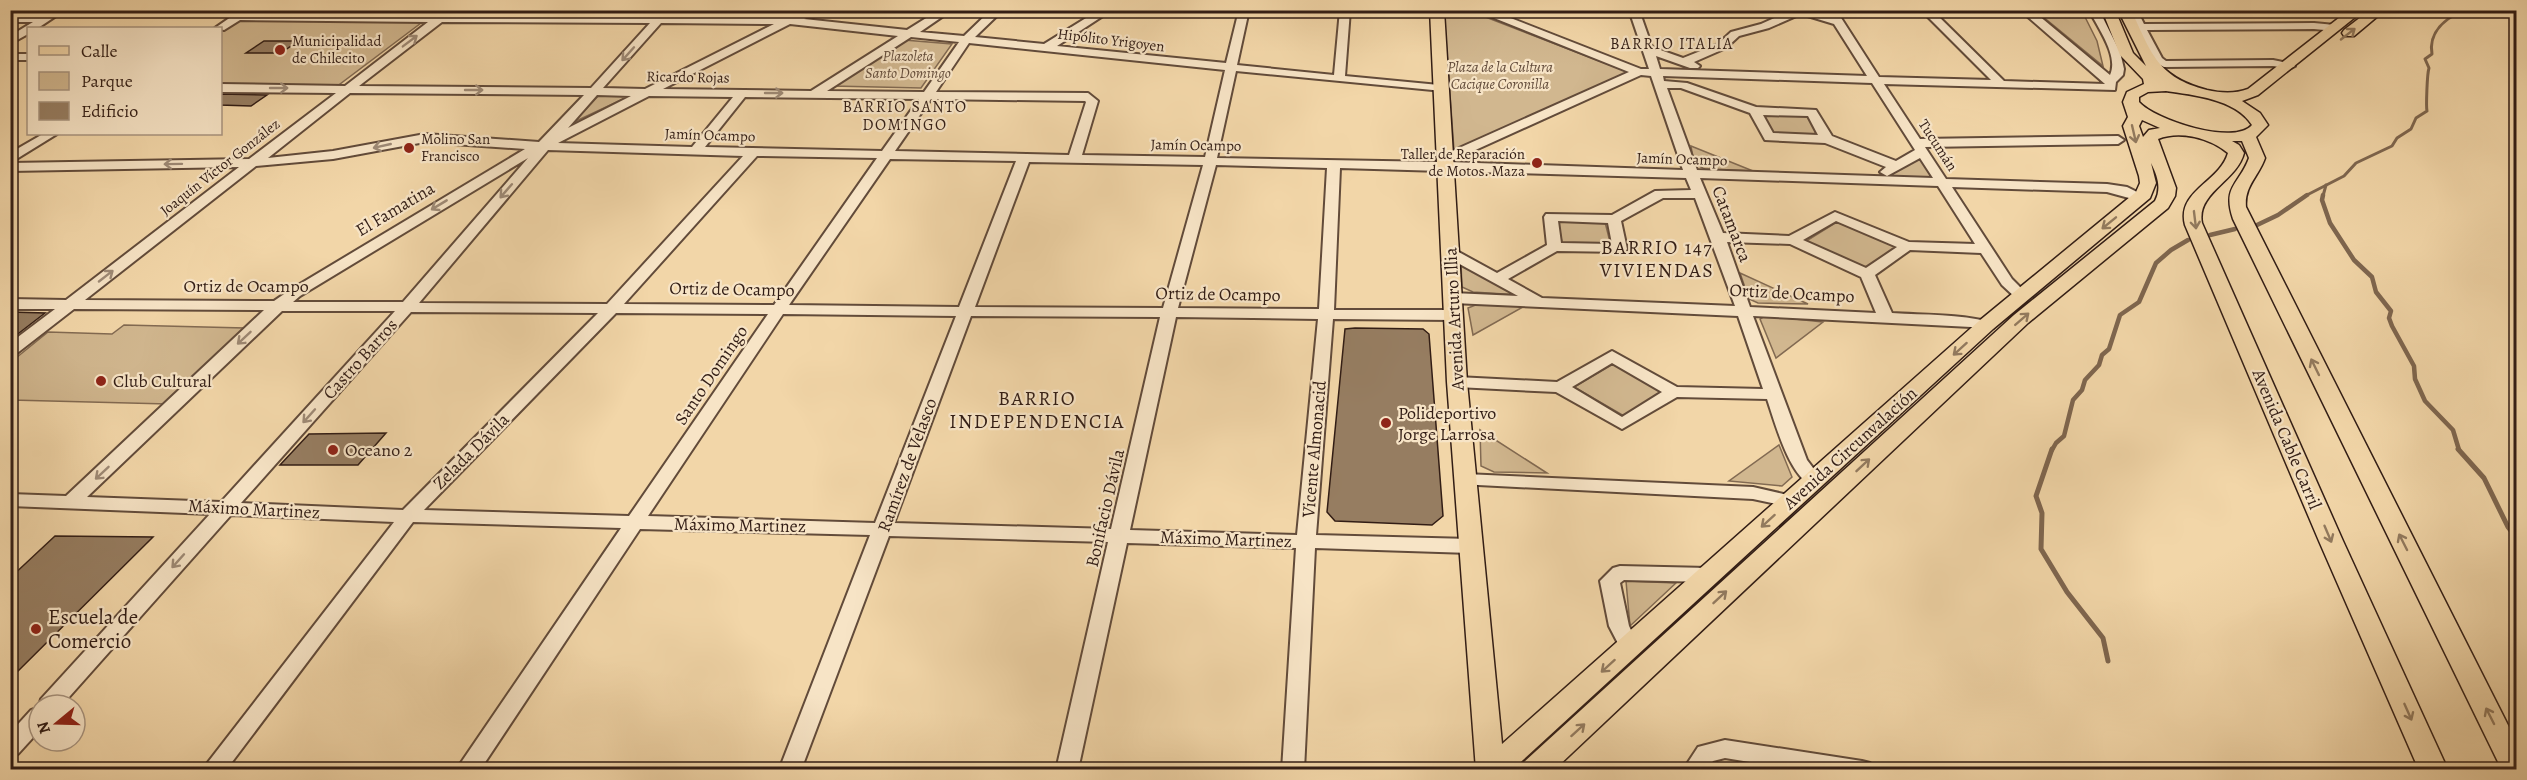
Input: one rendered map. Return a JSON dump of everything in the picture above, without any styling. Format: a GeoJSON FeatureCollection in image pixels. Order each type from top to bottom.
{"type":"FeatureCollection","features":[{"type":"Feature","properties":{"kind":"main road","name":"Avenida Arturo Illia"},"geometry":{"type":"LineString","coordinates":[[1437,10],[1439,89],[1457,382],[1491,770]]}},
{"type":"Feature","properties":{"kind":"main road"},"geometry":{"type":"LineString","coordinates":[[2108,10],[2127,55],[2150,78],[2150,84],[2132,95],[2131,102],[2136,117],[2131,126],[2148,183],[2140,197]]}},
{"type":"Feature","properties":{"kind":"main road"},"geometry":{"type":"LineString","coordinates":[[2124,10],[2156,72],[2169,81],[2240,107],[2252,127],[2257,158],[2238,189],[2236,199],[2242,219],[2517,768]]}},
{"type":"Feature","properties":{"kind":"main road"},"geometry":{"type":"LineString","coordinates":[[2210,95],[2230,97],[2249,95],[2358,10]]}},
{"type":"Feature","properties":{"kind":"main road"},"geometry":{"type":"LineString","coordinates":[[2252,127],[2260,102],[2379,10]]}},
{"type":"Feature","properties":{"kind":"main road"},"geometry":{"type":"LineString","coordinates":[[2146,88],[2191,90]]}},
{"type":"Feature","properties":{"kind":"main road"},"geometry":{"type":"LineString","coordinates":[[2134,107],[2156,121],[2194,132],[2252,127]]}},
{"type":"Feature","properties":{"kind":"main road","name":"Avenida Circunvalación"},"geometry":{"type":"LineString","coordinates":[[1534,770],[2021,319],[2162,204],[2166,198],[2168,186],[2150,138],[2155,133],[2194,132]]}},
{"type":"Feature","properties":{"kind":"main road","name":"Avenida Cable Carril"},"geometry":{"type":"LineString","coordinates":[[2194,132],[2233,148],[2236,153],[2232,166],[2198,198],[2192,215],[2198,237],[2434,770]]}},
{"type":"Feature","properties":{"kind":"main road","name":"Avenida Circunvalación"},"geometry":{"type":"LineString","coordinates":[[1491,770],[1986,325],[2140,197]]}},
{"type":"Feature","properties":{"kind":"street"},"geometry":{"type":"LineString","coordinates":[[32,27],[60,10]]}},
{"type":"Feature","properties":{"kind":"street","name":"Joaquín Víctor González"},"geometry":{"type":"LineString","coordinates":[[10,351],[450,10]]}},
{"type":"Feature","properties":{"kind":"street"},"geometry":{"type":"LineString","coordinates":[[551,20],[564,10]]}},
{"type":"Feature","properties":{"kind":"street","name":"Castro Barros"},"geometry":{"type":"LineString","coordinates":[[60,693],[407,307],[544,146],[667,10]]}},
{"type":"Feature","properties":{"kind":"street"},"geometry":{"type":"LineString","coordinates":[[788,21],[795,10]]}},
{"type":"Feature","properties":{"kind":"street","name":"El Famatina"},"geometry":{"type":"LineString","coordinates":[[71,502],[279,305],[295,293],[518,158],[788,21],[822,10]]}},
{"type":"Feature","properties":{"kind":"street"},"geometry":{"type":"LineString","coordinates":[[815,93],[947,10]]}},
{"type":"Feature","properties":{"kind":"street","name":"Santo Domingo"},"geometry":{"type":"LineString","coordinates":[[467,770],[779,309],[928,94],[966,40],[998,10]]}},
{"type":"Feature","properties":{"kind":"street"},"geometry":{"type":"LineString","coordinates":[[1047,48],[1107,10]]}},
{"type":"Feature","properties":{"kind":"street","name":"Bonifacio Dávila"},"geometry":{"type":"LineString","coordinates":[[1067,770],[1169,313],[1210,162],[1244,10]]}},
{"type":"Feature","properties":{"kind":"street"},"geometry":{"type":"LineString","coordinates":[[1339,79],[1345,10]]}},
{"type":"Feature","properties":{"kind":"street"},"geometry":{"type":"LineString","coordinates":[[1479,10],[1639,72],[1755,111],[1812,113],[1827,139]]}},
{"type":"Feature","properties":{"kind":"street","name":"Catamarca"},"geometry":{"type":"LineString","coordinates":[[1634,10],[1692,176],[1718,237],[1773,394],[1799,462],[1814,481]]}},
{"type":"Feature","properties":{"kind":"street","name":"Tucumán"},"geometry":{"type":"LineString","coordinates":[[1830,10],[1985,249],[2007,282],[2020,295]]}},
{"type":"Feature","properties":{"kind":"street"},"geometry":{"type":"LineString","coordinates":[[1926,10],[2002,85]]}},
{"type":"Feature","properties":{"kind":"street"},"geometry":{"type":"LineString","coordinates":[[1658,78],[1720,76],[2111,88],[2110,81],[2025,10]]}},
{"type":"Feature","properties":{"kind":"street"},"geometry":{"type":"LineString","coordinates":[[2094,10],[2117,57],[2118,74],[2110,81]]}},
{"type":"Feature","properties":{"kind":"street"},"geometry":{"type":"LineString","coordinates":[[2132,10],[2157,60],[2164,63],[2272,63],[2289,66]]}},
{"type":"Feature","properties":{"kind":"street"},"geometry":{"type":"LineString","coordinates":[[1684,62],[1722,46],[1735,34],[1765,26],[1799,11],[1837,22]]}},
{"type":"Feature","properties":{"kind":"street"},"geometry":{"type":"LineString","coordinates":[[222,27],[244,14]]}},
{"type":"Feature","properties":{"kind":"street","name":"Hipólito Yrigoyen"},"geometry":{"type":"LineString","coordinates":[[244,14],[438,20],[788,21],[1439,89]]}},
{"type":"Feature","properties":{"kind":"street"},"geometry":{"type":"LineString","coordinates":[[10,19],[44,19]]}},
{"type":"Feature","properties":{"kind":"street"},"geometry":{"type":"LineString","coordinates":[[2141,27],[2314,26],[2335,28]]}},
{"type":"Feature","properties":{"kind":"street"},"geometry":{"type":"LineString","coordinates":[[10,41],[27,30]]}},
{"type":"Feature","properties":{"kind":"street"},"geometry":{"type":"LineString","coordinates":[[1648,49],[1720,76]]}},
{"type":"Feature","properties":{"kind":"street"},"geometry":{"type":"LineString","coordinates":[[10,57],[27,57]]}},
{"type":"Feature","properties":{"kind":"street"},"geometry":{"type":"LineString","coordinates":[[1444,163],[1639,72]]}},
{"type":"Feature","properties":{"kind":"street","name":"Ricardo Rojas"},"geometry":{"type":"LineString","coordinates":[[222,88],[595,90],[1088,97],[1092,101],[1090,113],[1074,160]]}},
{"type":"Feature","properties":{"kind":"street"},"geometry":{"type":"LineString","coordinates":[[695,151],[742,93]]}},
{"type":"Feature","properties":{"kind":"street"},"geometry":{"type":"LineString","coordinates":[[1755,111],[1769,137],[1827,139],[1896,166]]}},
{"type":"Feature","properties":{"kind":"street"},"geometry":{"type":"LineString","coordinates":[[10,159],[49,135]]}},
{"type":"Feature","properties":{"kind":"street","name":"Jamín Ocampo"},"geometry":{"type":"LineString","coordinates":[[10,167],[252,163],[333,155],[415,138],[544,146],[1023,160],[1444,163],[1692,176],[2107,188],[2122,190],[2140,197]]}},
{"type":"Feature","properties":{"kind":"street"},"geometry":{"type":"LineString","coordinates":[[1872,181],[1896,166],[1919,147],[2118,140]]}},
{"type":"Feature","properties":{"kind":"street","name":"Zelada Dávila"},"geometry":{"type":"LineString","coordinates":[[213,770],[408,516],[613,308],[753,153]]}},
{"type":"Feature","properties":{"kind":"street","name":"Ramírez de Velasco"},"geometry":{"type":"LineString","coordinates":[[790,770],[1023,160]]}},
{"type":"Feature","properties":{"kind":"street","name":"Vicente Almonacid"},"geometry":{"type":"LineString","coordinates":[[1293,770],[1306,542],[1326,315],[1334,164]]}},
{"type":"Feature","properties":{"kind":"street"},"geometry":{"type":"LineString","coordinates":[[1554,247],[1551,218],[1614,219],[1660,194],[1700,194]]}},
{"type":"Feature","properties":{"kind":"street"},"geometry":{"type":"LineString","coordinates":[[1792,240],[1835,216],[1907,246],[1985,249]]}},
{"type":"Feature","properties":{"kind":"street"},"geometry":{"type":"LineString","coordinates":[[1498,278],[1554,247],[1620,249],[1614,219]]}},
{"type":"Feature","properties":{"kind":"street"},"geometry":{"type":"LineString","coordinates":[[1718,237],[1792,240],[1867,274],[1886,317]]}},
{"type":"Feature","properties":{"kind":"street"},"geometry":{"type":"LineString","coordinates":[[1867,274],[1907,246]]}},
{"type":"Feature","properties":{"kind":"street"},"geometry":{"type":"LineString","coordinates":[[1450,254],[1539,302]]}},
{"type":"Feature","properties":{"kind":"street","name":"Ortiz de Ocampo"},"geometry":{"type":"LineString","coordinates":[[10,304],[964,310],[1326,315],[1539,302],[1886,317],[1959,321],[1986,325]]}},
{"type":"Feature","properties":{"kind":"street"},"geometry":{"type":"LineString","coordinates":[[1560,387],[1612,356],[1674,392],[1773,394]]}},
{"type":"Feature","properties":{"kind":"street"},"geometry":{"type":"LineString","coordinates":[[1457,382],[1560,387],[1622,424],[1674,392]]}},
{"type":"Feature","properties":{"kind":"street"},"geometry":{"type":"LineString","coordinates":[[1465,480],[1753,493],[1791,501]]}},
{"type":"Feature","properties":{"kind":"street","name":"Máximo Martinez"},"geometry":{"type":"LineString","coordinates":[[10,500],[408,516],[1470,546]]}},
{"type":"Feature","properties":{"kind":"street"},"geometry":{"type":"LineString","coordinates":[[1629,646],[1619,626],[1610,581],[1614,576],[1620,573],[1708,575]]}},
{"type":"Feature","properties":{"kind":"street"},"geometry":{"type":"LineString","coordinates":[[10,748],[27,729]]}},
{"type":"Feature","properties":{"kind":"street"},"geometry":{"type":"LineString","coordinates":[[1694,770],[1706,753],[1725,749],[1862,770]]}},
{"type":"Feature","properties":{"kind":"green space","name":"Plaza de la Cultura Cacique Coronilla"},"geometry":{"type":"Polygon","coordinates":[[[1444,11],[1470,11],[1628,72],[1454,150],[1444,11]]]}},
{"type":"Feature","properties":{"kind":"green space"},"geometry":{"type":"Polygon","coordinates":[[[2036,11],[2082,11],[2097,41],[2103,66],[2036,11]]]}},
{"type":"Feature","properties":{"kind":"green space"},"geometry":{"type":"Polygon","coordinates":[[[240,19],[425,20],[336,87],[222,86],[222,30],[240,19]]]}},
{"type":"Feature","properties":{"kind":"green space","name":"Plazoleta Santo Domingo"},"geometry":{"type":"Polygon","coordinates":[[[904,40],[952,44],[921,88],[833,86],[904,40]]]}},
{"type":"Feature","properties":{"kind":"green space"},"geometry":{"type":"Polygon","coordinates":[[[601,93],[634,94],[574,122],[601,93]]]}},
{"type":"Feature","properties":{"kind":"green space"},"geometry":{"type":"Polygon","coordinates":[[[1762,114],[1808,115],[1820,136],[1772,134],[1762,114]]]}},
{"type":"Feature","properties":{"kind":"green space"},"geometry":{"type":"Polygon","coordinates":[[[1691,146],[1753,171],[1705,169],[1694,164],[1691,146]]]}},
{"type":"Feature","properties":{"kind":"green space"},"geometry":{"type":"Polygon","coordinates":[[[1921,156],[1934,177],[1885,177],[1921,156]]]}},
{"type":"Feature","properties":{"kind":"green space"},"geometry":{"type":"Polygon","coordinates":[[[1558,220],[1605,222],[1611,246],[1562,243],[1558,220]]]}},
{"type":"Feature","properties":{"kind":"green space"},"geometry":{"type":"Polygon","coordinates":[[[1840,220],[1900,245],[1864,269],[1803,243],[1840,220]]]}},
{"type":"Feature","properties":{"kind":"green space"},"geometry":{"type":"Polygon","coordinates":[[[1461,264],[1520,295],[1473,292],[1462,287],[1461,264]]]}},
{"type":"Feature","properties":{"kind":"green space"},"geometry":{"type":"Polygon","coordinates":[[[1740,273],[1808,304],[1758,303],[1749,299],[1740,273]]]}},
{"type":"Feature","properties":{"kind":"green space"},"geometry":{"type":"Polygon","coordinates":[[[1483,302],[1523,307],[1473,335],[1468,308],[1483,302]]]}},
{"type":"Feature","properties":{"kind":"green space"},"geometry":{"type":"Polygon","coordinates":[[[1765,316],[1823,322],[1776,358],[1760,319],[1765,316]]]}},
{"type":"Feature","properties":{"kind":"green space","name":"Club Cultural"},"geometry":{"type":"Polygon","coordinates":[[[124,325],[244,328],[168,404],[11,400],[11,362],[48,332],[112,334],[124,325]]]}},
{"type":"Feature","properties":{"kind":"green space"},"geometry":{"type":"Polygon","coordinates":[[[1613,364],[1663,392],[1624,416],[1574,387],[1613,364]]]}},
{"type":"Feature","properties":{"kind":"green space"},"geometry":{"type":"Polygon","coordinates":[[[1480,430],[1547,473],[1494,472],[1481,466],[1480,430]]]}},
{"type":"Feature","properties":{"kind":"green space"},"geometry":{"type":"Polygon","coordinates":[[[1779,445],[1792,477],[1782,486],[1729,481],[1779,445]]]}},
{"type":"Feature","properties":{"kind":"green space"},"geometry":{"type":"Polygon","coordinates":[[[1626,581],[1676,583],[1630,626],[1626,581]]]}},
{"type":"Feature","properties":{"kind":"building"},"geometry":{"type":"Polygon","coordinates":[[[264,41],[298,41],[281,53],[246,53],[264,41]]]}},
{"type":"Feature","properties":{"kind":"building"},"geometry":{"type":"Polygon","coordinates":[[[222,94],[267,95],[251,106],[222,105],[222,94]]]}},
{"type":"Feature","properties":{"kind":"building"},"geometry":{"type":"Polygon","coordinates":[[[10,312],[45,313],[10,340],[10,312]]]}},
{"type":"Feature","properties":{"kind":"building","name":"Polideportivo Jorge Larrosa"},"geometry":{"type":"Polygon","coordinates":[[[1345,329],[1423,329],[1429,334],[1443,516],[1432,525],[1335,521],[1327,512],[1345,329]]]}},
{"type":"Feature","properties":{"kind":"building","name":"Oceano 2"},"geometry":{"type":"Polygon","coordinates":[[[386,433],[358,465],[280,465],[309,434],[386,433]]]}},
{"type":"Feature","properties":{"kind":"building","name":"Escuela de Comercio"},"geometry":{"type":"Polygon","coordinates":[[[55,536],[153,537],[10,679],[10,578],[55,536]]]}},
{"type":"Feature","properties":{"kind":"waterway"},"geometry":{"type":"LineString","coordinates":[[2326,185],[2344,176],[2356,163],[2392,146],[2397,138],[2411,129],[2416,118],[2427,111],[2429,68],[2425,59],[2432,54],[2433,39],[2440,27],[2451,17],[2464,10]]}},
{"type":"Feature","properties":{"kind":"waterway"},"geometry":{"type":"LineString","coordinates":[[2305,196],[2326,185]]}},
{"type":"Feature","properties":{"kind":"waterway"},"geometry":{"type":"LineString","coordinates":[[2323,196],[2326,185]]}},
{"type":"Feature","properties":{"kind":"waterway"},"geometry":{"type":"LineString","coordinates":[[2257,225],[2278,215],[2307,195]]}},
{"type":"Feature","properties":{"kind":"waterway"},"geometry":{"type":"LineString","coordinates":[[2323,195],[2322,200],[2330,223],[2354,260],[2372,277],[2376,292],[2391,311],[2389,318],[2392,326],[2414,366],[2415,379],[2425,401],[2453,430],[2459,450]]}},
{"type":"Feature","properties":{"kind":"waterway"},"geometry":{"type":"LineString","coordinates":[[2210,235],[2235,229]]}},
{"type":"Feature","properties":{"kind":"waterway"},"geometry":{"type":"LineString","coordinates":[[2052,450],[2064,436],[2073,400],[2082,390],[2085,380],[2099,365],[2102,355],[2109,349],[2120,315],[2139,302],[2156,263],[2171,250],[2188,240]]}},
{"type":"Feature","properties":{"kind":"waterway"},"geometry":{"type":"LineString","coordinates":[[2052,449],[2036,496],[2042,513],[2041,549],[2067,592],[2103,638],[2108,661]]}},
{"type":"Feature","properties":{"kind":"waterway"},"geometry":{"type":"LineString","coordinates":[[2458,449],[2484,478],[2508,527],[2516,537]]}},
{"type":"Feature","properties":{"kind":"place","name":"Municipalidad de Chilecito"},"geometry":{"type":"Point","coordinates":[280,50]}},
{"type":"Feature","properties":{"kind":"place","name":"Molino San Francisco"},"geometry":{"type":"Point","coordinates":[409,148]}},
{"type":"Feature","properties":{"kind":"place","name":"Taller de Reparación de Motos. Maza"},"geometry":{"type":"Point","coordinates":[1537,163]}},
{"type":"Feature","properties":{"kind":"place","name":"Club Cultural"},"geometry":{"type":"Point","coordinates":[101,381]}},
{"type":"Feature","properties":{"kind":"place","name":"Polideportivo Jorge Larrosa"},"geometry":{"type":"Point","coordinates":[1386,423]}},
{"type":"Feature","properties":{"kind":"place","name":"Oceano 2"},"geometry":{"type":"Point","coordinates":[333,450]}},
{"type":"Feature","properties":{"kind":"place","name":"Escuela de Comercio"},"geometry":{"type":"Point","coordinates":[36,629]}},
{"type":"Feature","properties":{"kind":"district","name":"BARRIO ITALIA"},"geometry":{"type":"Point","coordinates":[1672,43]}},
{"type":"Feature","properties":{"kind":"district","name":"BARRIO SANTO DOMINGO"},"geometry":{"type":"Point","coordinates":[905,115]}},
{"type":"Feature","properties":{"kind":"district","name":"BARRIO 147 VIVIENDAS"},"geometry":{"type":"Point","coordinates":[1657,258]}},
{"type":"Feature","properties":{"kind":"district","name":"BARRIO INDEPENDENCIA"},"geometry":{"type":"Point","coordinates":[1037,410]}}]}
